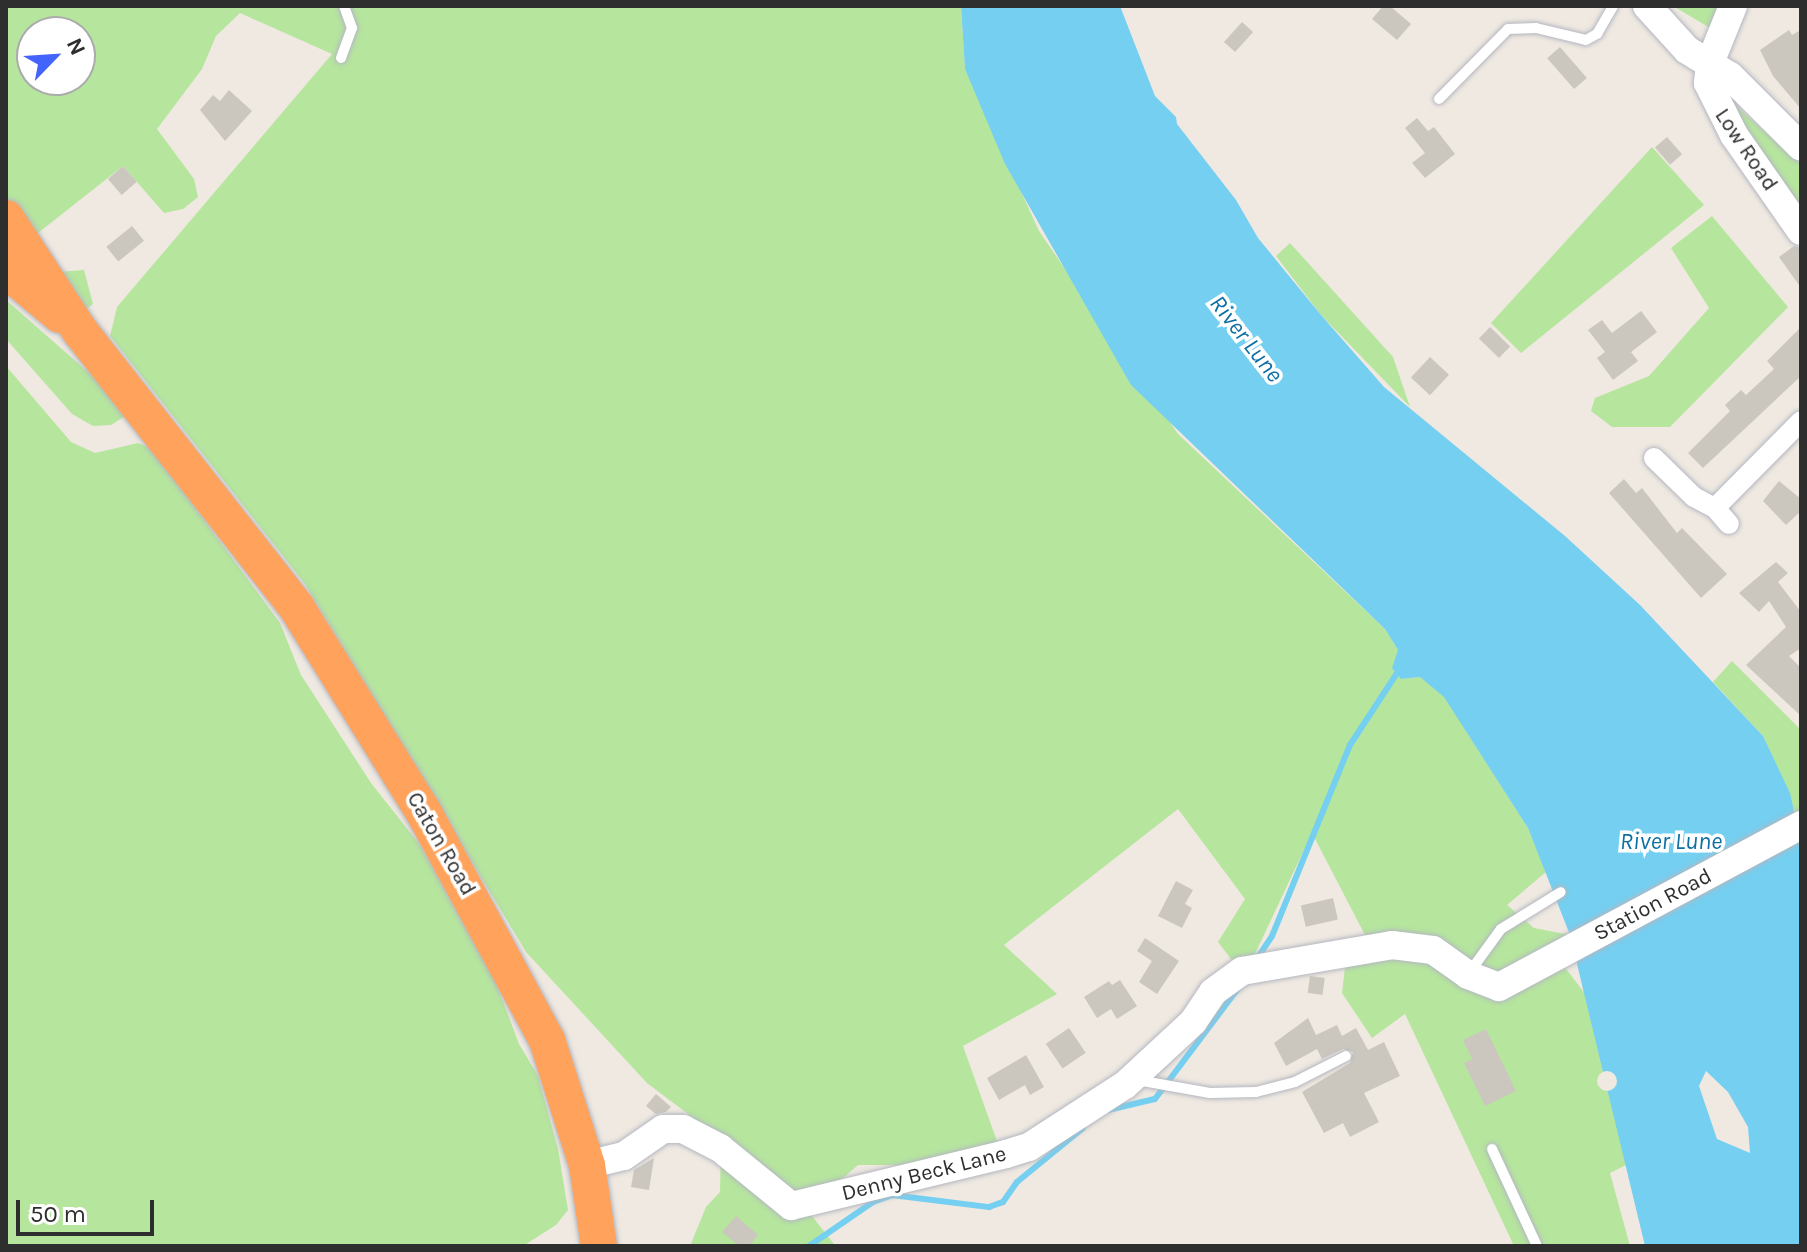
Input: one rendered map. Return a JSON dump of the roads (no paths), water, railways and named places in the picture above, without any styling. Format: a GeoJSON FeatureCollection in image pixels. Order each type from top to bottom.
{"type":"FeatureCollection","features":[{"type":"Feature","properties":{"kind":"highway"},"geometry":{"type":"LineString","coordinates":[[6,218],[80,331]]}},
{"type":"Feature","properties":{"kind":"highway"},"geometry":{"type":"LineString","coordinates":[[6,270],[80,331]]}},
{"type":"Feature","properties":{"kind":"highway","name":"Caton Road"},"geometry":{"type":"LineString","coordinates":[[80,331],[201,479],[347,685],[505,956],[547,1040],[587,1165],[599,1246]]}},
{"type":"Feature","properties":{"kind":"street"},"geometry":{"type":"LineString","coordinates":[[1647,6],[1687,50],[1710,63],[1801,147]]}},
{"type":"Feature","properties":{"kind":"street"},"geometry":{"type":"LineString","coordinates":[[1710,63],[1733,6]]}},
{"type":"Feature","properties":{"kind":"street","name":"Low Road"},"geometry":{"type":"LineString","coordinates":[[1710,63],[1713,101],[1801,231]]}},
{"type":"Feature","properties":{"kind":"street"},"geometry":{"type":"LineString","coordinates":[[1715,508],[1801,421]]}},
{"type":"Feature","properties":{"kind":"street"},"geometry":{"type":"LineString","coordinates":[[1654,458],[1694,497],[1715,508],[1729,524]]}},
{"type":"Feature","properties":{"kind":"street","name":"Station Road"},"geometry":{"type":"LineString","coordinates":[[1547,961],[1801,825]]}},
{"type":"Feature","properties":{"kind":"street","name":"Denny Beck Lane"},"geometry":{"type":"LineString","coordinates":[[587,1165],[624,1156],[663,1129],[683,1129],[720,1148],[791,1206],[807,1205],[1029,1147],[1140,1081],[1193,1022],[1213,992],[1254,969],[1392,945],[1433,950],[1468,975],[1499,987],[1547,961]]}},
{"type":"Feature","properties":{"kind":"lane"},"geometry":{"type":"LineString","coordinates":[[341,58],[352,28],[344,6]]}},
{"type":"Feature","properties":{"kind":"lane"},"geometry":{"type":"LineString","coordinates":[[1439,99],[1508,29],[1536,28],[1586,40],[1597,34],[1613,6]]}},
{"type":"Feature","properties":{"kind":"lane"},"geometry":{"type":"LineString","coordinates":[[1468,975],[1501,929],[1561,892]]}},
{"type":"Feature","properties":{"kind":"lane"},"geometry":{"type":"LineString","coordinates":[[1140,1081],[1173,1087],[1256,1092],[1295,1082],[1346,1056]]}},
{"type":"Feature","properties":{"kind":"lane"},"geometry":{"type":"LineString","coordinates":[[1492,1149],[1537,1246]]}},
{"type":"Feature","properties":{"kind":"water","name":"River Lune"},"geometry":{"type":"Polygon","coordinates":[[[961,6],[1120,6],[1155,96],[1176,117],[1177,124],[1236,200],[1258,238],[1384,387],[1565,536],[1640,605],[1763,736],[1790,793],[1801,843],[1801,1246],[1645,1246],[1570,935],[1528,828],[1444,697],[1420,677],[1401,679],[1392,668],[1398,650],[1385,629],[1131,385],[1005,164],[965,69],[961,6]],[[1706,1071],[1699,1086],[1717,1139],[1750,1153],[1748,1127],[1728,1092],[1706,1071]]]}},
{"type":"Feature","properties":{"kind":"waterway"},"geometry":{"type":"LineString","coordinates":[[1258,957],[1272,936],[1350,745],[1401,667]]}},
{"type":"Feature","properties":{"kind":"waterway"},"geometry":{"type":"LineString","coordinates":[[1108,1110],[1155,1099],[1239,987]]}},
{"type":"Feature","properties":{"kind":"waterway"},"geometry":{"type":"LineString","coordinates":[[809,1246],[873,1202],[892,1195],[989,1207],[1003,1202],[1017,1182],[1083,1128]]}}]}
